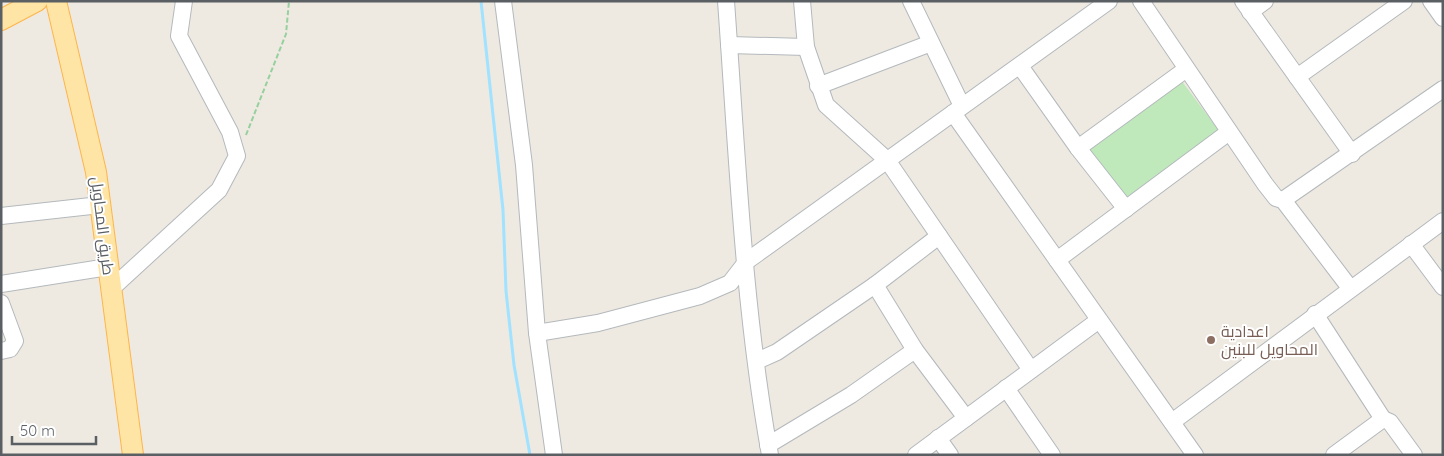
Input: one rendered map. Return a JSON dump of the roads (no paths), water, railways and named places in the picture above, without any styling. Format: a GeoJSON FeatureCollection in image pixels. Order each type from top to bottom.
{"type":"FeatureCollection","features":[{"type":"Feature","properties":{"kind":"main road"},"geometry":{"type":"LineString","coordinates":[[1,20],[38,1]]}},
{"type":"Feature","properties":{"kind":"main road","name":"طريق المحاويل"},"geometry":{"type":"LineString","coordinates":[[56,1],[96,172],[133,455]]}},
{"type":"Feature","properties":{"kind":"street"},"geometry":{"type":"LineString","coordinates":[[111,289],[219,190],[237,156],[230,132],[179,36],[184,1]]}},
{"type":"Feature","properties":{"kind":"street"},"geometry":{"type":"LineString","coordinates":[[503,1],[524,164],[537,333],[554,455]]}},
{"type":"Feature","properties":{"kind":"street"},"geometry":{"type":"LineString","coordinates":[[726,1],[746,261],[769,450],[915,350]]}},
{"type":"Feature","properties":{"kind":"street"},"geometry":{"type":"LineString","coordinates":[[818,1],[803,4],[806,47],[826,105],[886,160],[1031,370]]}},
{"type":"Feature","properties":{"kind":"street"},"geometry":{"type":"LineString","coordinates":[[911,1],[931,43],[957,110],[1057,260],[1195,455]]}},
{"type":"Feature","properties":{"kind":"street"},"geometry":{"type":"LineString","coordinates":[[537,333],[598,323],[700,296],[730,283],[746,261],[1108,1]]}},
{"type":"Feature","properties":{"kind":"street"},"geometry":{"type":"LineString","coordinates":[[1141,1],[1185,70],[1276,198],[1283,200],[1350,288]]}},
{"type":"Feature","properties":{"kind":"street"},"geometry":{"type":"LineString","coordinates":[[1266,1],[1246,7],[1352,154]]}},
{"type":"Feature","properties":{"kind":"street"},"geometry":{"type":"LineString","coordinates":[[1297,78],[1404,1]]}},
{"type":"Feature","properties":{"kind":"street"},"geometry":{"type":"LineString","coordinates":[[1431,1],[1443,18]]}},
{"type":"Feature","properties":{"kind":"street"},"geometry":{"type":"LineString","coordinates":[[818,86],[931,43]]}},
{"type":"Feature","properties":{"kind":"street"},"geometry":{"type":"LineString","coordinates":[[729,45],[806,47]]}},
{"type":"Feature","properties":{"kind":"street"},"geometry":{"type":"LineString","coordinates":[[1020,66],[1078,148],[1126,209]]}},
{"type":"Feature","properties":{"kind":"street"},"geometry":{"type":"LineString","coordinates":[[1078,148],[1185,70]]}},
{"type":"Feature","properties":{"kind":"street"},"geometry":{"type":"LineString","coordinates":[[1283,200],[1352,154],[1443,89]]}},
{"type":"Feature","properties":{"kind":"street"},"geometry":{"type":"LineString","coordinates":[[1057,260],[1228,132]]}},
{"type":"Feature","properties":{"kind":"street"},"geometry":{"type":"LineString","coordinates":[[1,216],[100,205]]}},
{"type":"Feature","properties":{"kind":"street"},"geometry":{"type":"LineString","coordinates":[[1172,422],[1350,288],[1443,221]]}},
{"type":"Feature","properties":{"kind":"street"},"geometry":{"type":"LineString","coordinates":[[757,361],[778,352],[875,285],[939,236]]}},
{"type":"Feature","properties":{"kind":"street"},"geometry":{"type":"LineString","coordinates":[[1411,244],[1443,287]]}},
{"type":"Feature","properties":{"kind":"street"},"geometry":{"type":"LineString","coordinates":[[1,284],[108,266]]}},
{"type":"Feature","properties":{"kind":"street"},"geometry":{"type":"LineString","coordinates":[[875,285],[915,350],[966,418]]}},
{"type":"Feature","properties":{"kind":"street"},"geometry":{"type":"LineString","coordinates":[[1,303],[14,341],[10,348],[1,352]]}},
{"type":"Feature","properties":{"kind":"street"},"geometry":{"type":"LineString","coordinates":[[1315,314],[1383,419],[1390,422],[1414,455]]}},
{"type":"Feature","properties":{"kind":"street"},"geometry":{"type":"LineString","coordinates":[[916,455],[1099,320]]}},
{"type":"Feature","properties":{"kind":"street"},"geometry":{"type":"LineString","coordinates":[[1006,388],[1052,455]]}},
{"type":"Feature","properties":{"kind":"street"},"geometry":{"type":"LineString","coordinates":[[1334,455],[1383,419]]}},
{"type":"Feature","properties":{"kind":"street"},"geometry":{"type":"LineString","coordinates":[[938,438],[950,455]]}},
{"type":"Feature","properties":{"kind":"waterway"},"geometry":{"type":"LineString","coordinates":[[481,1],[503,210],[506,291],[514,365],[530,455]]}},
{"type":"Feature","properties":{"kind":"place","name":"اعدادية المحاويل للبنين"},"geometry":{"type":"Point","coordinates":[1211,340]}}]}
